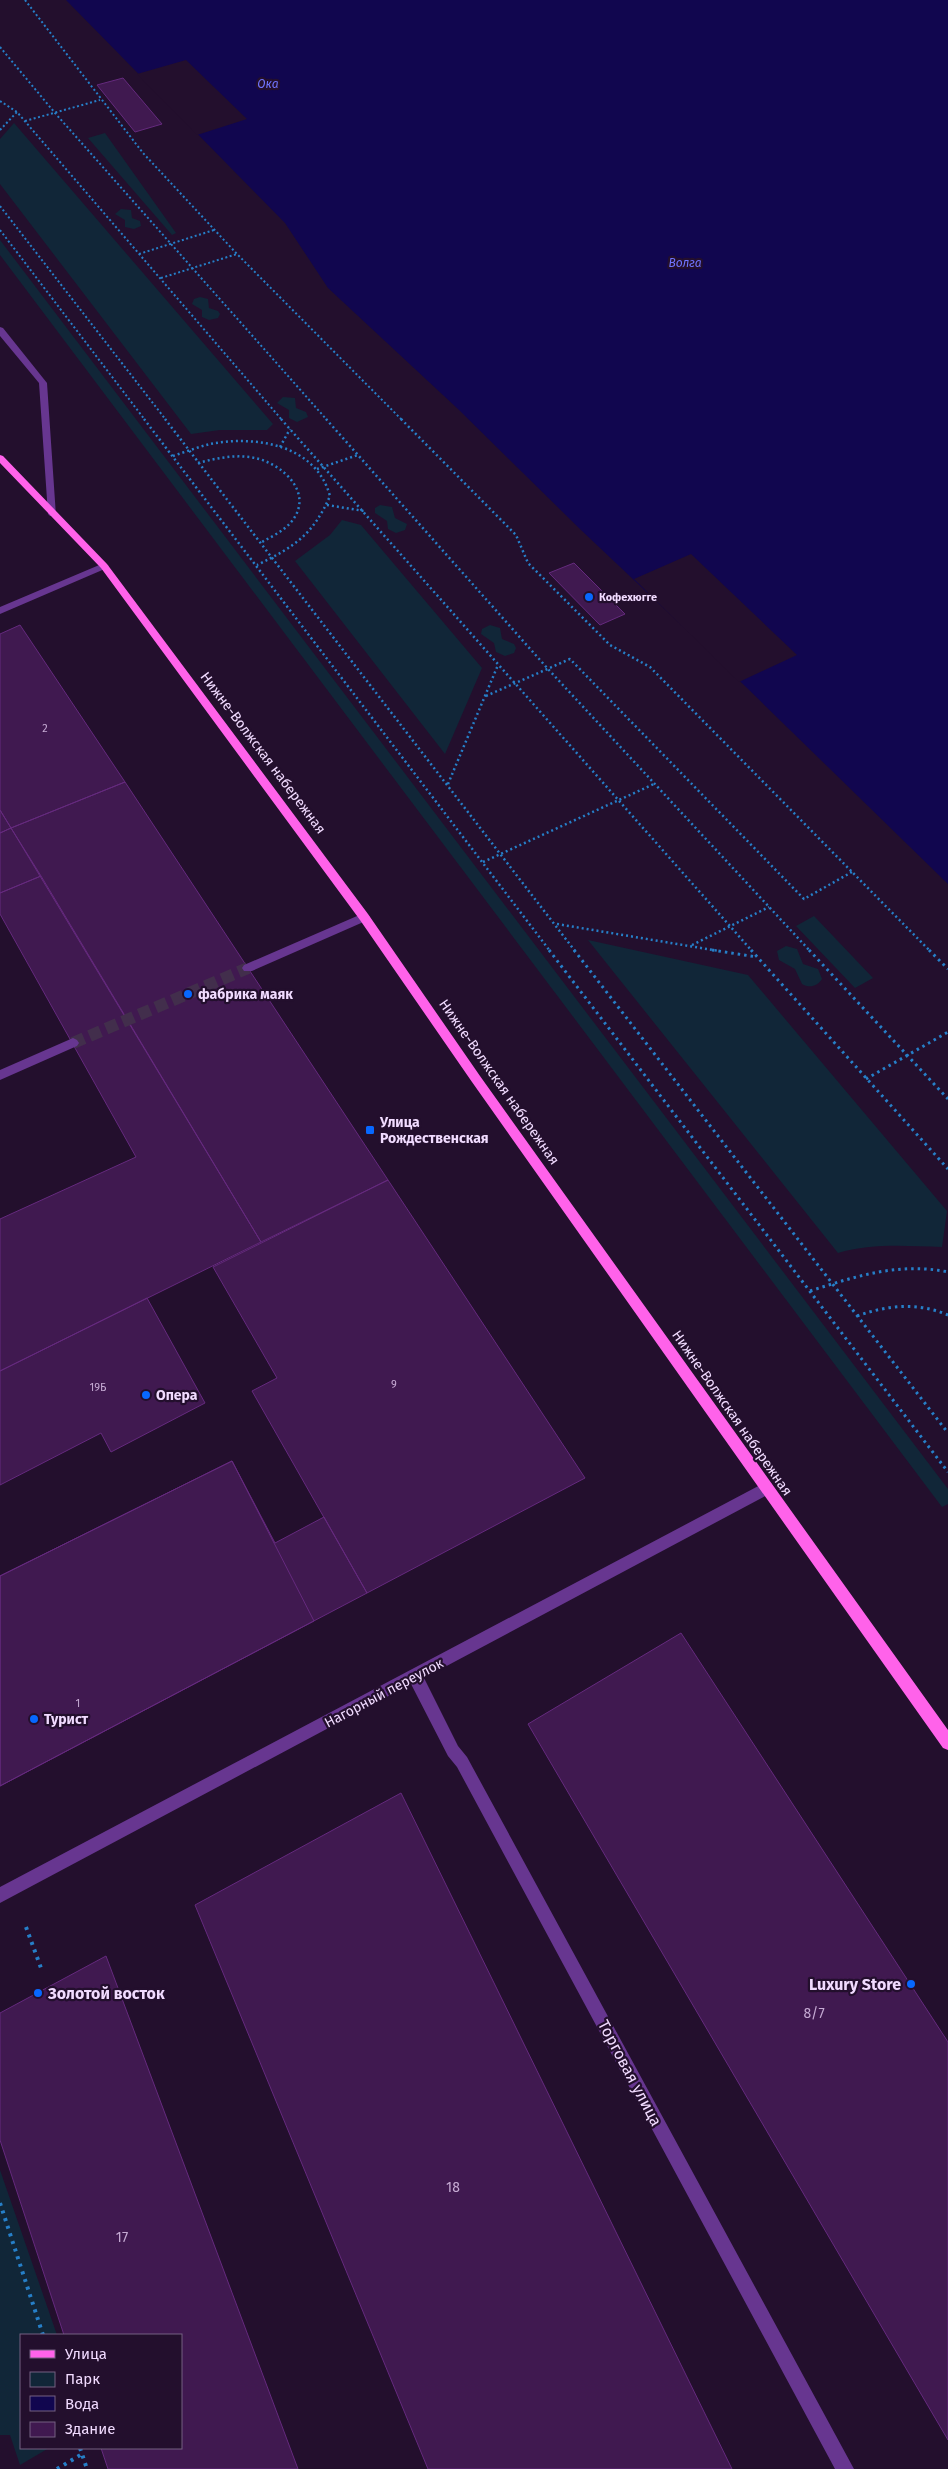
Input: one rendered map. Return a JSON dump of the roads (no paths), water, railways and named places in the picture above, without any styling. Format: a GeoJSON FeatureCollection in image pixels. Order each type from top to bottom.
{"type":"FeatureCollection","features":[{"type":"Feature","properties":{"kind":"main road","name":"Нижне-Волжская набережная"},"geometry":{"type":"LineString","coordinates":[[0,458],[104,566],[364,917],[476,1079],[948,1743]]}},
{"type":"Feature","properties":{"kind":"street"},"geometry":{"type":"LineString","coordinates":[[0,330],[44,383],[54,514]]}},
{"type":"Feature","properties":{"kind":"street"},"geometry":{"type":"LineString","coordinates":[[0,611],[104,566]]}},
{"type":"Feature","properties":{"kind":"street"},"geometry":{"type":"LineString","coordinates":[[248,968],[364,917]]}},
{"type":"Feature","properties":{"kind":"street"},"geometry":{"type":"LineString","coordinates":[[0,1075],[73,1043]]}},
{"type":"Feature","properties":{"kind":"street","name":"Нагорный переулок"},"geometry":{"type":"LineString","coordinates":[[0,1895],[766,1488]]}},
{"type":"Feature","properties":{"kind":"street","name":"Торговая улица"},"geometry":{"type":"LineString","coordinates":[[415,1676],[453,1751],[462,1762],[845,2469]]}},
{"type":"Feature","properties":{"kind":"water","name":"Волга"},"geometry":{"type":"Polygon","coordinates":[[[66,0],[948,0],[948,884],[458,409],[328,288],[285,223],[66,0]]]}},
{"type":"Feature","properties":{"kind":"tunnel"},"geometry":{"type":"LineString","coordinates":[[73,1043],[248,968]]}},
{"type":"Feature","properties":{"kind":"place","name":"Кофехюгге"},"geometry":{"type":"Point","coordinates":[589,597]}},
{"type":"Feature","properties":{"kind":"place","name":"фабрика маяк"},"geometry":{"type":"Point","coordinates":[188,994]}},
{"type":"Feature","properties":{"kind":"place","name":"Улица Рождественская"},"geometry":{"type":"Point","coordinates":[370,1130]}},
{"type":"Feature","properties":{"kind":"place","name":"Опера"},"geometry":{"type":"Point","coordinates":[146,1395]}},
{"type":"Feature","properties":{"kind":"place","name":"Турист"},"geometry":{"type":"Point","coordinates":[34,1719]}},
{"type":"Feature","properties":{"kind":"place","name":"Luxury Store"},"geometry":{"type":"Point","coordinates":[911,1984]}},
{"type":"Feature","properties":{"kind":"place","name":"Золотой восток"},"geometry":{"type":"Point","coordinates":[38,1993]}},
{"type":"Feature","properties":{"kind":"water label","name":"Ока"},"geometry":{"type":"Point","coordinates":[268,84]}}]}
